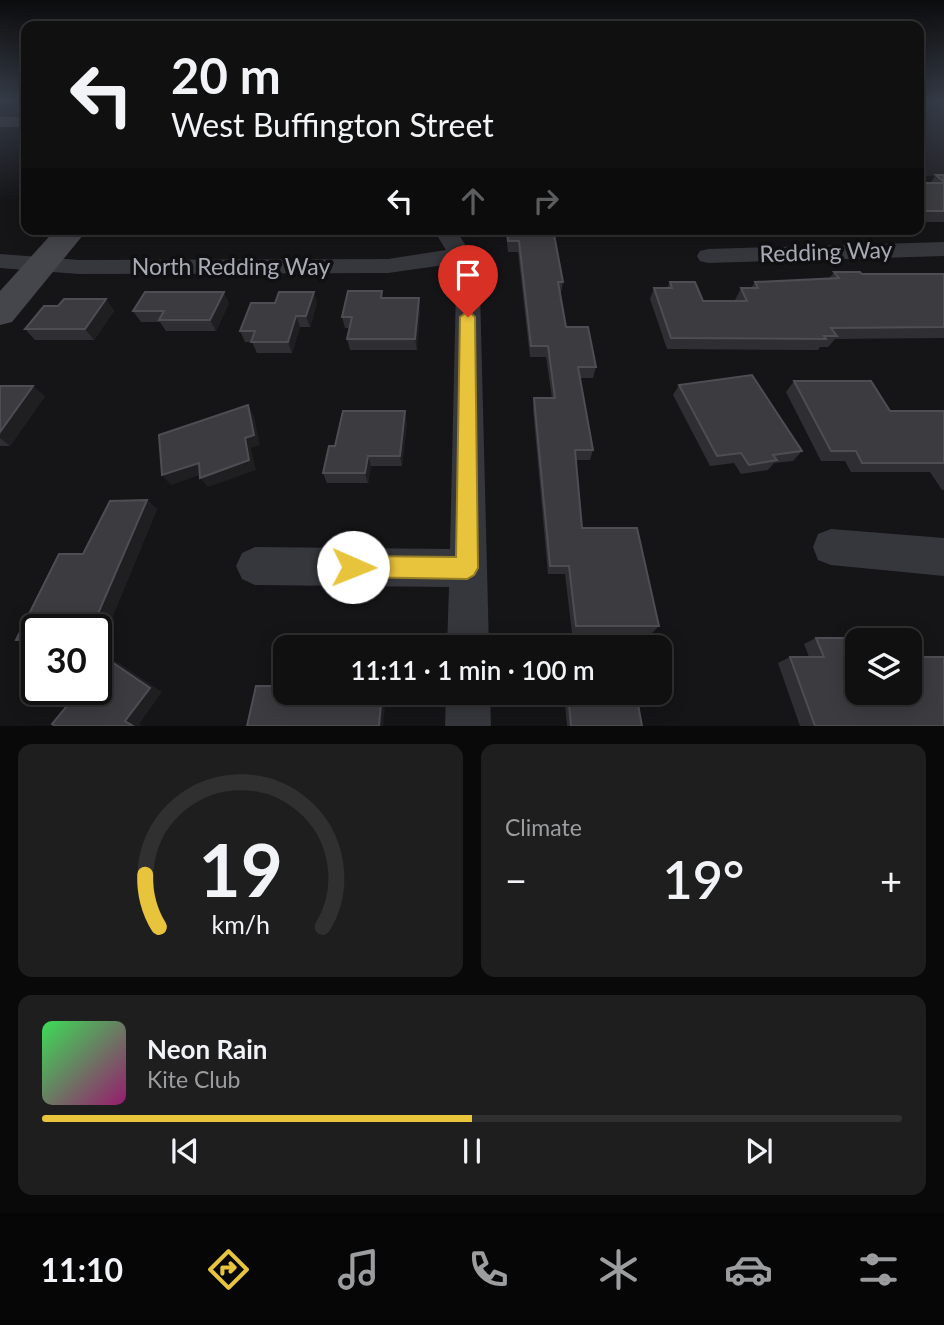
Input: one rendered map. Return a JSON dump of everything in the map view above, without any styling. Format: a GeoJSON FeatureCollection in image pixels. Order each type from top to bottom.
{"type":"FeatureCollection","features":[{"type":"Feature","properties":{"kind":"main road"},"geometry":{"type":"LineString","coordinates":[[0,313],[68,235]]}},
{"type":"Feature","properties":{"kind":"street"},"geometry":{"type":"LineString","coordinates":[[448,235],[461,256],[468,289],[468,635]]}},
{"type":"Feature","properties":{"kind":"street","name":"Redding Way"},"geometry":{"type":"LineString","coordinates":[[708,256],[944,249]]}},
{"type":"Feature","properties":{"kind":"street","name":"North Redding Way"},"geometry":{"type":"LineString","coordinates":[[0,261],[79,267],[388,267],[461,256]]}},
{"type":"Feature","properties":{"kind":"street"},"geometry":{"type":"LineString","coordinates":[[831,547],[944,557]]}},
{"type":"Feature","properties":{"kind":"street"},"geometry":{"type":"LineString","coordinates":[[255,566],[467,568]]}},
{"type":"Feature","properties":{"kind":"street"},"geometry":{"type":"LineString","coordinates":[[468,705],[468,726]]}},
{"type":"Feature","properties":{"kind":"shaded area"},"geometry":{"type":"Polygon","coordinates":[[[924,135],[944,135],[944,176],[924,176],[924,135]]]}},
{"type":"Feature","properties":{"kind":"building"},"geometry":{"type":"Polygon","coordinates":[[[924,183],[944,183],[944,211],[924,211],[924,183]]]}},
{"type":"Feature","properties":{"kind":"building"},"geometry":{"type":"Polygon","coordinates":[[[508,235],[554,235],[563,282],[558,282],[566,327],[588,327],[596,367],[578,367],[593,450],[575,450],[582,528],[637,528],[659,626],[576,626],[569,566],[550,566],[534,398],[555,398],[548,346],[531,346],[519,241],[508,241],[508,235]]]}},
{"type":"Feature","properties":{"kind":"building"},"geometry":{"type":"Polygon","coordinates":[[[834,272],[944,274],[944,327],[831,328],[837,336],[824,336],[826,339],[671,338],[654,288],[672,288],[670,282],[695,282],[703,301],[747,301],[741,288],[758,288],[755,282],[839,278],[834,272]]]}},
{"type":"Feature","properties":{"kind":"building"},"geometry":{"type":"Polygon","coordinates":[[[348,291],[382,291],[381,298],[419,298],[415,339],[347,339],[352,317],[342,317],[348,291]]]}},
{"type":"Feature","properties":{"kind":"building"},"geometry":{"type":"Polygon","coordinates":[[[145,292],[224,292],[210,320],[159,320],[164,311],[133,311],[145,292]]]}},
{"type":"Feature","properties":{"kind":"building"},"geometry":{"type":"Polygon","coordinates":[[[279,292],[314,292],[306,316],[296,316],[288,342],[251,342],[255,331],[240,331],[251,303],[275,303],[279,292]]]}},
{"type":"Feature","properties":{"kind":"building"},"geometry":{"type":"Polygon","coordinates":[[[64,299],[106,299],[85,329],[25,329],[44,306],[58,306],[64,299]]]}},
{"type":"Feature","properties":{"kind":"building"},"geometry":{"type":"Polygon","coordinates":[[[752,375],[802,451],[773,455],[777,460],[749,465],[741,453],[717,456],[679,385],[752,375]]]}},
{"type":"Feature","properties":{"kind":"building"},"geometry":{"type":"Polygon","coordinates":[[[794,381],[871,381],[890,411],[944,411],[944,463],[862,463],[856,451],[831,451],[794,381]]]}},
{"type":"Feature","properties":{"kind":"building"},"geometry":{"type":"Polygon","coordinates":[[[0,386],[33,386],[0,432],[0,386]]]}},
{"type":"Feature","properties":{"kind":"building"},"geometry":{"type":"Polygon","coordinates":[[[248,405],[254,435],[245,438],[249,460],[200,478],[199,463],[162,475],[159,435],[248,405]]]}},
{"type":"Feature","properties":{"kind":"building"},"geometry":{"type":"Polygon","coordinates":[[[343,411],[405,411],[400,456],[368,456],[365,473],[323,473],[329,446],[335,446],[343,411]]]}},
{"type":"Feature","properties":{"kind":"building"},"geometry":{"type":"Polygon","coordinates":[[[147,500],[98,614],[29,614],[59,554],[83,554],[110,501],[147,500]]]}},
{"type":"Feature","properties":{"kind":"building"},"geometry":{"type":"Polygon","coordinates":[[[816,638],[845,638],[845,705],[922,705],[922,657],[944,657],[944,726],[815,726],[790,657],[824,657],[816,638]]]}},
{"type":"Feature","properties":{"kind":"building"},"geometry":{"type":"Polygon","coordinates":[[[112,662],[150,688],[125,721],[133,726],[52,724],[68,705],[112,705],[112,662]]]}},
{"type":"Feature","properties":{"kind":"building"},"geometry":{"type":"Polygon","coordinates":[[[256,686],[273,686],[273,705],[381,705],[379,726],[247,726],[256,686]]]}},
{"type":"Feature","properties":{"kind":"building"},"geometry":{"type":"Polygon","coordinates":[[[569,705],[638,705],[642,726],[571,726],[569,705]]]}},
{"type":"Feature","properties":{"kind":"route"},"geometry":{"type":"LineString","coordinates":[[353,567],[467,568],[468,317]]}}]}
